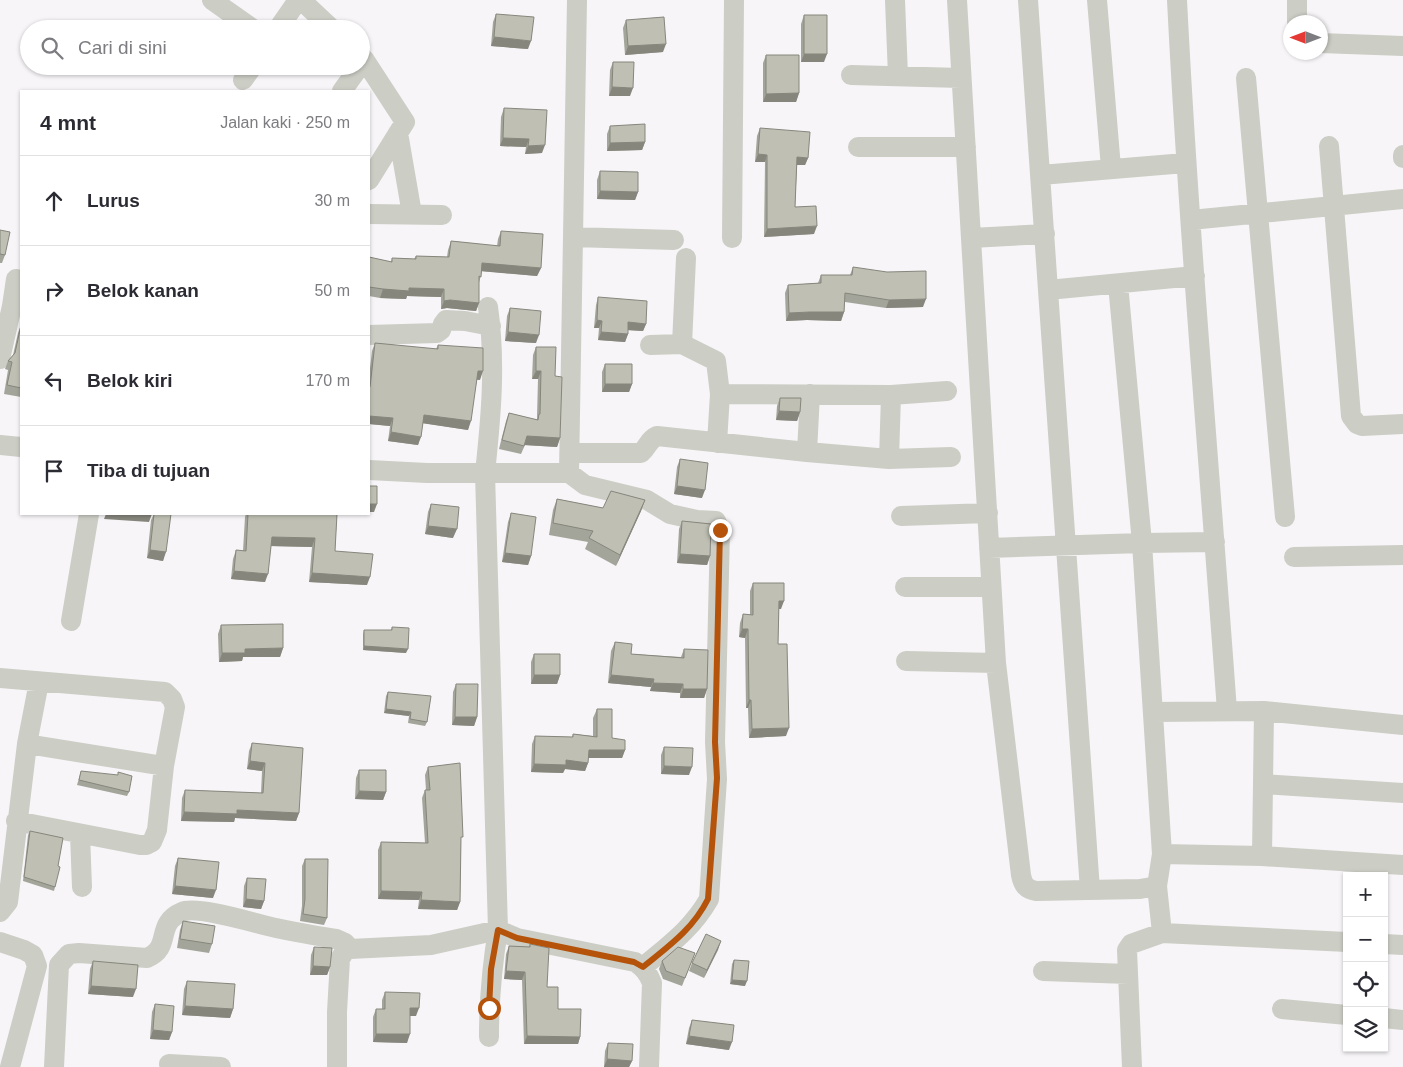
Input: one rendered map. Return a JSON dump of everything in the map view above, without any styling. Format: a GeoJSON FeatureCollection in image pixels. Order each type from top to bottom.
{"type":"FeatureCollection","features":[{"type":"Feature","properties":{"kind":"street"},"geometry":{"type":"LineString","coordinates":[[212,0],[240,20]]}},
{"type":"Feature","properties":{"kind":"street"},"geometry":{"type":"LineString","coordinates":[[285,20],[300,0],[322,20]]}},
{"type":"Feature","properties":{"kind":"street"},"geometry":{"type":"LineString","coordinates":[[569,473],[576,0]]}},
{"type":"Feature","properties":{"kind":"street"},"geometry":{"type":"LineString","coordinates":[[732,238],[734,0]]}},
{"type":"Feature","properties":{"kind":"street"},"geometry":{"type":"LineString","coordinates":[[895,0],[898,76]]}},
{"type":"Feature","properties":{"kind":"street"},"geometry":{"type":"LineString","coordinates":[[956,0],[996,663],[1022,881],[1029,890],[1036,891],[1140,889],[1157,886]]}},
{"type":"Feature","properties":{"kind":"street"},"geometry":{"type":"LineString","coordinates":[[1028,0],[1090,890]]}},
{"type":"Feature","properties":{"kind":"street"},"geometry":{"type":"LineString","coordinates":[[1098,0],[1111,168]]}},
{"type":"Feature","properties":{"kind":"street"},"geometry":{"type":"LineString","coordinates":[[1177,0],[1186,163],[1228,711]]}},
{"type":"Feature","properties":{"kind":"street"},"geometry":{"type":"LineString","coordinates":[[1297,0],[1297,15]]}},
{"type":"Feature","properties":{"kind":"street"},"geometry":{"type":"LineString","coordinates":[[1328,43],[1403,46]]}},
{"type":"Feature","properties":{"kind":"street"},"geometry":{"type":"LineString","coordinates":[[370,72],[405,122],[370,178]]}},
{"type":"Feature","properties":{"kind":"street"},"geometry":{"type":"LineString","coordinates":[[343,90],[353,75]]}},
{"type":"Feature","properties":{"kind":"street"},"geometry":{"type":"LineString","coordinates":[[851,75],[961,78]]}},
{"type":"Feature","properties":{"kind":"street"},"geometry":{"type":"LineString","coordinates":[[1246,78],[1285,517]]}},
{"type":"Feature","properties":{"kind":"street"},"geometry":{"type":"LineString","coordinates":[[398,133],[412,214]]}},
{"type":"Feature","properties":{"kind":"street"},"geometry":{"type":"LineString","coordinates":[[1329,146],[1351,416],[1357,424],[1362,426],[1403,424]]}},
{"type":"Feature","properties":{"kind":"street"},"geometry":{"type":"LineString","coordinates":[[858,147],[966,147]]}},
{"type":"Feature","properties":{"kind":"street"},"geometry":{"type":"LineString","coordinates":[[1041,175],[1186,163]]}},
{"type":"Feature","properties":{"kind":"street"},"geometry":{"type":"LineString","coordinates":[[1191,220],[1403,199]]}},
{"type":"Feature","properties":{"kind":"street"},"geometry":{"type":"LineString","coordinates":[[370,214],[442,215]]}},
{"type":"Feature","properties":{"kind":"street"},"geometry":{"type":"LineString","coordinates":[[971,238],[1044,234]]}},
{"type":"Feature","properties":{"kind":"street"},"geometry":{"type":"LineString","coordinates":[[573,237],[674,240]]}},
{"type":"Feature","properties":{"kind":"street"},"geometry":{"type":"LineString","coordinates":[[682,344],[686,258]]}},
{"type":"Feature","properties":{"kind":"street"},"geometry":{"type":"LineString","coordinates":[[1048,290],[1195,276]]}},
{"type":"Feature","properties":{"kind":"street"},"geometry":{"type":"LineString","coordinates":[[0,359],[16,279]]}},
{"type":"Feature","properties":{"kind":"street"},"geometry":{"type":"LineString","coordinates":[[1118,284],[1142,542],[1162,854],[1157,886],[1162,933]]}},
{"type":"Feature","properties":{"kind":"street"},"geometry":{"type":"LineString","coordinates":[[370,336],[437,333],[441,330],[446,320],[465,321],[490,316],[493,376],[492,408],[485,473],[498,930],[491,969],[489,1037]]}},
{"type":"Feature","properties":{"kind":"street"},"geometry":{"type":"LineString","coordinates":[[650,345],[682,344],[716,361],[720,394],[717,443]]}},
{"type":"Feature","properties":{"kind":"street"},"geometry":{"type":"LineString","coordinates":[[720,394],[891,395],[946,391]]}},
{"type":"Feature","properties":{"kind":"street"},"geometry":{"type":"LineString","coordinates":[[808,452],[810,394]]}},
{"type":"Feature","properties":{"kind":"street"},"geometry":{"type":"LineString","coordinates":[[889,459],[891,395]]}},
{"type":"Feature","properties":{"kind":"street"},"geometry":{"type":"LineString","coordinates":[[570,453],[641,453],[647,443],[657,436],[889,459],[951,457]]}},
{"type":"Feature","properties":{"kind":"street"},"geometry":{"type":"LineString","coordinates":[[0,445],[20,447]]}},
{"type":"Feature","properties":{"kind":"street"},"geometry":{"type":"LineString","coordinates":[[370,470],[427,473],[569,473],[585,485],[647,500],[670,514],[697,520],[716,521],[720,530],[715,742],[717,778],[708,899],[701,913],[689,929],[643,967]]}},
{"type":"Feature","properties":{"kind":"street"},"geometry":{"type":"LineString","coordinates":[[901,516],[988,513]]}},
{"type":"Feature","properties":{"kind":"street"},"geometry":{"type":"LineString","coordinates":[[71,621],[89,515]]}},
{"type":"Feature","properties":{"kind":"street"},"geometry":{"type":"LineString","coordinates":[[989,548],[1142,542],[1215,542]]}},
{"type":"Feature","properties":{"kind":"street"},"geometry":{"type":"LineString","coordinates":[[1294,558],[1403,555]]}},
{"type":"Feature","properties":{"kind":"street"},"geometry":{"type":"LineString","coordinates":[[906,587],[991,587]]}},
{"type":"Feature","properties":{"kind":"street"},"geometry":{"type":"LineString","coordinates":[[906,661],[996,663]]}},
{"type":"Feature","properties":{"kind":"street"},"geometry":{"type":"LineString","coordinates":[[0,678],[165,692],[172,698],[175,707],[164,766],[157,830],[152,842],[140,845],[16,821]]}},
{"type":"Feature","properties":{"kind":"street"},"geometry":{"type":"LineString","coordinates":[[0,912],[8,902],[16,821],[27,744],[39,682]]}},
{"type":"Feature","properties":{"kind":"street"},"geometry":{"type":"LineString","coordinates":[[1153,712],[1264,711],[1403,725]]}},
{"type":"Feature","properties":{"kind":"street"},"geometry":{"type":"LineString","coordinates":[[1262,856],[1264,711]]}},
{"type":"Feature","properties":{"kind":"street"},"geometry":{"type":"LineString","coordinates":[[27,744],[164,766]]}},
{"type":"Feature","properties":{"kind":"street"},"geometry":{"type":"LineString","coordinates":[[1263,784],[1403,793]]}},
{"type":"Feature","properties":{"kind":"street"},"geometry":{"type":"LineString","coordinates":[[80,834],[82,887]]}},
{"type":"Feature","properties":{"kind":"street"},"geometry":{"type":"LineString","coordinates":[[1162,854],[1262,856],[1403,865]]}},
{"type":"Feature","properties":{"kind":"street"},"geometry":{"type":"LineString","coordinates":[[54,1067],[59,965],[69,954],[79,953],[147,958],[157,954],[162,945],[165,927],[173,917],[184,911],[216,914],[336,940],[345,943],[350,948]]}},
{"type":"Feature","properties":{"kind":"street"},"geometry":{"type":"LineString","coordinates":[[337,1067],[337,1012],[340,959],[345,951],[350,948],[431,945],[498,930],[517,938],[634,962],[643,967],[649,974],[652,983],[649,1067]]}},
{"type":"Feature","properties":{"kind":"street"},"geometry":{"type":"LineString","coordinates":[[1132,1067],[1128,946],[1162,933],[1343,942]]}},
{"type":"Feature","properties":{"kind":"street"},"geometry":{"type":"LineString","coordinates":[[0,942],[33,955],[37,966],[10,1067]]}},
{"type":"Feature","properties":{"kind":"street"},"geometry":{"type":"LineString","coordinates":[[1388,944],[1403,945]]}},
{"type":"Feature","properties":{"kind":"street"},"geometry":{"type":"LineString","coordinates":[[1043,971],[1128,974]]}},
{"type":"Feature","properties":{"kind":"street"},"geometry":{"type":"LineString","coordinates":[[1282,1009],[1343,1015]]}},
{"type":"Feature","properties":{"kind":"street"},"geometry":{"type":"LineString","coordinates":[[1388,1018],[1403,1020]]}},
{"type":"Feature","properties":{"kind":"street"},"geometry":{"type":"LineString","coordinates":[[169,1064],[222,1067]]}},
{"type":"Feature","properties":{"kind":"building"},"geometry":{"type":"Polygon","coordinates":[[[496,14],[534,17],[531,41],[494,37],[496,14]]]}},
{"type":"Feature","properties":{"kind":"building"},"geometry":{"type":"Polygon","coordinates":[[[804,15],[827,15],[827,54],[804,54],[804,15]]]}},
{"type":"Feature","properties":{"kind":"building"},"geometry":{"type":"Polygon","coordinates":[[[664,17],[666,44],[628,46],[626,20],[664,17]]]}},
{"type":"Feature","properties":{"kind":"building"},"geometry":{"type":"Polygon","coordinates":[[[766,55],[799,55],[799,93],[766,94],[766,55]]]}},
{"type":"Feature","properties":{"kind":"building"},"geometry":{"type":"Polygon","coordinates":[[[613,62],[634,62],[633,88],[612,87],[613,62]]]}},
{"type":"Feature","properties":{"kind":"building"},"geometry":{"type":"Polygon","coordinates":[[[504,108],[547,110],[545,145],[528,146],[529,139],[503,138],[504,108]]]}},
{"type":"Feature","properties":{"kind":"building"},"geometry":{"type":"Polygon","coordinates":[[[645,124],[645,142],[610,143],[610,126],[645,124]]]}},
{"type":"Feature","properties":{"kind":"building"},"geometry":{"type":"Polygon","coordinates":[[[760,128],[810,132],[808,158],[797,157],[795,207],[816,206],[817,226],[767,229],[767,155],[758,154],[760,128]]]}},
{"type":"Feature","properties":{"kind":"building"},"geometry":{"type":"Polygon","coordinates":[[[600,171],[638,172],[638,192],[600,191],[600,171]]]}},
{"type":"Feature","properties":{"kind":"building"},"geometry":{"type":"Polygon","coordinates":[[[0,230],[10,232],[5,255],[0,254],[0,230]]]}},
{"type":"Feature","properties":{"kind":"building"},"geometry":{"type":"Polygon","coordinates":[[[501,231],[543,234],[541,268],[482,263],[481,277],[479,276],[479,303],[444,301],[444,289],[409,288],[409,291],[370,287],[370,257],[392,262],[392,258],[416,259],[416,256],[449,257],[451,241],[500,246],[501,231]]]}},
{"type":"Feature","properties":{"kind":"building"},"geometry":{"type":"Polygon","coordinates":[[[853,267],[887,272],[926,271],[926,299],[889,300],[845,293],[844,312],[789,313],[788,285],[821,283],[821,275],[852,275],[853,267]]]}},
{"type":"Feature","properties":{"kind":"building"},"geometry":{"type":"Polygon","coordinates":[[[598,297],[647,301],[646,324],[628,322],[628,334],[601,332],[602,321],[597,320],[598,297]]]}},
{"type":"Feature","properties":{"kind":"building"},"geometry":{"type":"Polygon","coordinates":[[[510,308],[541,311],[539,335],[508,332],[510,308]]]}},
{"type":"Feature","properties":{"kind":"building"},"geometry":{"type":"Polygon","coordinates":[[[20,330],[20,388],[7,385],[12,362],[8,361],[15,353],[20,330]]]}},
{"type":"Feature","properties":{"kind":"building"},"geometry":{"type":"Polygon","coordinates":[[[375,343],[438,349],[438,345],[483,348],[483,371],[478,371],[471,421],[424,415],[421,437],[391,432],[393,418],[370,416],[370,387],[375,343]]]}},
{"type":"Feature","properties":{"kind":"building"},"geometry":{"type":"Polygon","coordinates":[[[536,347],[556,347],[555,376],[562,377],[560,438],[527,436],[524,446],[502,440],[509,413],[538,420],[540,414],[541,371],[536,371],[536,347]]]}},
{"type":"Feature","properties":{"kind":"building"},"geometry":{"type":"Polygon","coordinates":[[[605,364],[632,364],[632,384],[605,384],[605,364]]]}},
{"type":"Feature","properties":{"kind":"building"},"geometry":{"type":"Polygon","coordinates":[[[780,398],[801,398],[800,412],[779,411],[780,398]]]}},
{"type":"Feature","properties":{"kind":"building"},"geometry":{"type":"Polygon","coordinates":[[[680,459],[708,463],[705,490],[677,486],[680,459]]]}},
{"type":"Feature","properties":{"kind":"building"},"geometry":{"type":"Polygon","coordinates":[[[370,486],[377,486],[377,504],[370,504],[370,486]]]}},
{"type":"Feature","properties":{"kind":"building"},"geometry":{"type":"Polygon","coordinates":[[[611,491],[645,500],[620,555],[589,538],[593,531],[553,523],[557,499],[603,508],[611,491]]]}},
{"type":"Feature","properties":{"kind":"building"},"geometry":{"type":"Polygon","coordinates":[[[431,504],[459,507],[457,529],[428,526],[431,504]]]}},
{"type":"Feature","properties":{"kind":"building"},"geometry":{"type":"Polygon","coordinates":[[[511,513],[536,517],[531,556],[505,553],[511,513]]]}},
{"type":"Feature","properties":{"kind":"building"},"geometry":{"type":"Polygon","coordinates":[[[154,515],[171,515],[166,552],[150,550],[154,515]]]}},
{"type":"Feature","properties":{"kind":"building"},"geometry":{"type":"Polygon","coordinates":[[[248,515],[337,515],[335,551],[373,554],[370,577],[312,573],[315,538],[272,537],[268,574],[234,571],[236,550],[246,551],[248,515]]]}},
{"type":"Feature","properties":{"kind":"building"},"geometry":{"type":"Polygon","coordinates":[[[682,521],[711,524],[710,556],[680,554],[682,521]]]}},
{"type":"Feature","properties":{"kind":"building"},"geometry":{"type":"Polygon","coordinates":[[[753,583],[784,583],[784,601],[779,601],[778,644],[787,644],[789,728],[752,729],[751,700],[749,700],[748,629],[742,629],[743,614],[753,615],[753,583]]]}},
{"type":"Feature","properties":{"kind":"building"},"geometry":{"type":"Polygon","coordinates":[[[283,624],[283,648],[245,649],[245,653],[222,653],[221,625],[283,624]]]}},
{"type":"Feature","properties":{"kind":"building"},"geometry":{"type":"Polygon","coordinates":[[[392,627],[409,628],[408,649],[364,646],[364,630],[392,630],[392,627]]]}},
{"type":"Feature","properties":{"kind":"building"},"geometry":{"type":"Polygon","coordinates":[[[615,642],[632,644],[631,654],[684,658],[684,649],[708,650],[707,689],[683,689],[683,684],[653,683],[654,679],[611,675],[615,642]]]}},
{"type":"Feature","properties":{"kind":"building"},"geometry":{"type":"Polygon","coordinates":[[[534,654],[560,654],[560,675],[534,675],[534,654]]]}},
{"type":"Feature","properties":{"kind":"building"},"geometry":{"type":"Polygon","coordinates":[[[456,684],[478,684],[477,717],[455,717],[456,684]]]}},
{"type":"Feature","properties":{"kind":"building"},"geometry":{"type":"Polygon","coordinates":[[[388,692],[431,696],[427,722],[410,719],[411,712],[386,709],[388,692]]]}},
{"type":"Feature","properties":{"kind":"building"},"geometry":{"type":"Polygon","coordinates":[[[597,709],[612,709],[612,738],[625,740],[625,750],[589,750],[588,763],[566,760],[566,765],[534,764],[535,736],[573,737],[573,734],[597,737],[597,709]]]}},
{"type":"Feature","properties":{"kind":"building"},"geometry":{"type":"Polygon","coordinates":[[[252,743],[303,748],[299,813],[237,810],[237,814],[184,812],[185,790],[263,793],[265,763],[250,761],[252,743]]]}},
{"type":"Feature","properties":{"kind":"building"},"geometry":{"type":"Polygon","coordinates":[[[664,747],[693,748],[692,767],[664,766],[664,747]]]}},
{"type":"Feature","properties":{"kind":"building"},"geometry":{"type":"Polygon","coordinates":[[[460,763],[463,837],[461,837],[460,902],[421,900],[422,892],[381,891],[381,842],[428,843],[425,790],[430,790],[428,767],[460,763]]]}},
{"type":"Feature","properties":{"kind":"building"},"geometry":{"type":"Polygon","coordinates":[[[359,770],[386,770],[386,792],[359,791],[359,770]]]}},
{"type":"Feature","properties":{"kind":"building"},"geometry":{"type":"Polygon","coordinates":[[[81,771],[118,775],[118,772],[132,776],[129,792],[79,780],[81,771]]]}},
{"type":"Feature","properties":{"kind":"building"},"geometry":{"type":"Polygon","coordinates":[[[30,831],[63,838],[58,866],[60,867],[55,887],[24,877],[30,831]]]}},
{"type":"Feature","properties":{"kind":"building"},"geometry":{"type":"Polygon","coordinates":[[[178,858],[219,862],[216,890],[175,886],[178,858]]]}},
{"type":"Feature","properties":{"kind":"building"},"geometry":{"type":"Polygon","coordinates":[[[305,859],[328,859],[327,918],[303,914],[305,859]]]}},
{"type":"Feature","properties":{"kind":"building"},"geometry":{"type":"Polygon","coordinates":[[[247,878],[266,879],[264,901],[246,899],[247,878]]]}},
{"type":"Feature","properties":{"kind":"building"},"geometry":{"type":"Polygon","coordinates":[[[183,921],[215,926],[212,944],[180,939],[183,921]]]}},
{"type":"Feature","properties":{"kind":"building"},"geometry":{"type":"Polygon","coordinates":[[[706,934],[721,941],[707,970],[692,963],[706,934]]]}},
{"type":"Feature","properties":{"kind":"building"},"geometry":{"type":"Polygon","coordinates":[[[530,944],[549,948],[547,987],[558,987],[558,1009],[581,1009],[580,1037],[527,1036],[525,972],[506,971],[509,946],[530,947],[530,944]]]}},
{"type":"Feature","properties":{"kind":"building"},"geometry":{"type":"Polygon","coordinates":[[[314,947],[332,948],[330,967],[313,966],[314,947]]]}},
{"type":"Feature","properties":{"kind":"building"},"geometry":{"type":"Polygon","coordinates":[[[678,947],[695,953],[685,978],[666,971],[662,961],[678,947]]]}},
{"type":"Feature","properties":{"kind":"building"},"geometry":{"type":"Polygon","coordinates":[[[734,960],[749,961],[747,981],[732,980],[734,960]]]}},
{"type":"Feature","properties":{"kind":"building"},"geometry":{"type":"Polygon","coordinates":[[[93,961],[138,965],[136,989],[91,986],[93,961]]]}},
{"type":"Feature","properties":{"kind":"building"},"geometry":{"type":"Polygon","coordinates":[[[187,981],[235,984],[233,1009],[185,1006],[187,981]]]}},
{"type":"Feature","properties":{"kind":"building"},"geometry":{"type":"Polygon","coordinates":[[[385,992],[420,993],[419,1008],[410,1008],[410,1034],[376,1034],[376,1009],[385,1009],[385,992]]]}},
{"type":"Feature","properties":{"kind":"building"},"geometry":{"type":"Polygon","coordinates":[[[155,1004],[174,1006],[172,1032],[153,1030],[155,1004]]]}},
{"type":"Feature","properties":{"kind":"building"},"geometry":{"type":"Polygon","coordinates":[[[692,1020],[734,1025],[732,1042],[689,1036],[692,1020]]]}},
{"type":"Feature","properties":{"kind":"building"},"geometry":{"type":"Polygon","coordinates":[[[608,1043],[633,1044],[632,1061],[607,1059],[608,1043]]]}},
{"type":"Feature","properties":{"kind":"route"},"geometry":{"type":"LineString","coordinates":[[489,1008],[491,969],[498,930],[517,938],[634,962],[643,967],[689,929],[701,913],[708,899],[717,778],[715,742],[720,530]]}}]}
